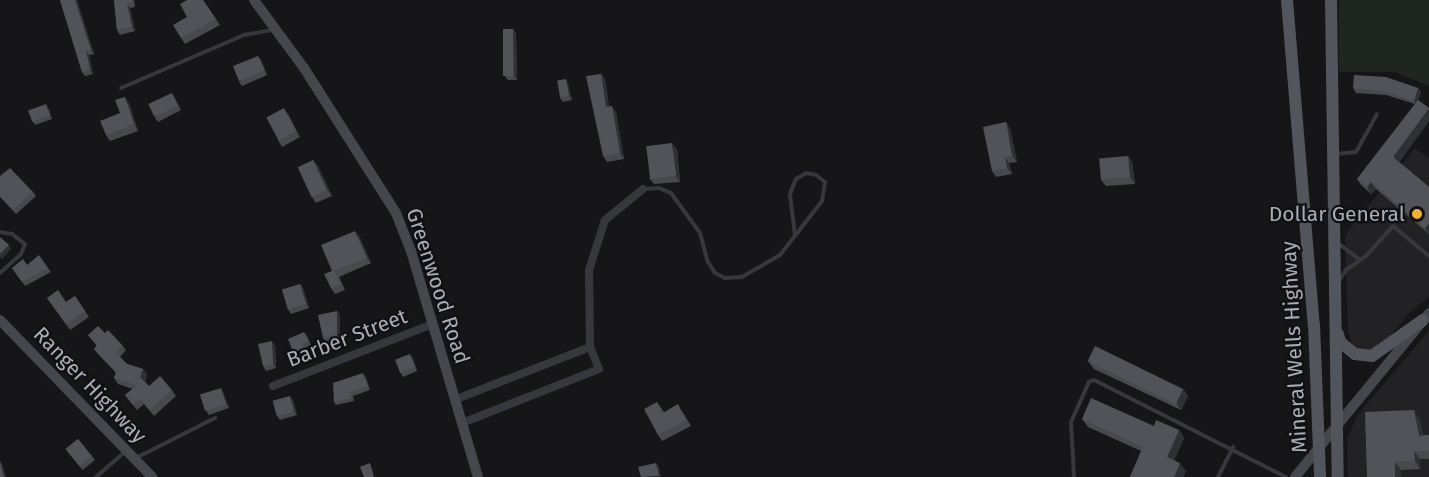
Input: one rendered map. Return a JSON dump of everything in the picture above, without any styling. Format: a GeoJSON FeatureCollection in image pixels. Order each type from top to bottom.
{"type":"FeatureCollection","features":[{"type":"Feature","properties":{"kind":"main road","name":"Mineral Wells Highway"},"geometry":{"type":"LineString","coordinates":[[1287,0],[1314,325],[1320,477]]}},
{"type":"Feature","properties":{"kind":"main road","name":"Mineral Wells Highway"},"geometry":{"type":"LineString","coordinates":[[1331,0],[1338,477]]}},
{"type":"Feature","properties":{"kind":"main road"},"geometry":{"type":"LineString","coordinates":[[1336,330],[1348,349],[1372,356],[1426,317]]}},
{"type":"Feature","properties":{"kind":"street","name":"Greenwood Road"},"geometry":{"type":"LineString","coordinates":[[254,0],[366,162],[396,213],[433,324],[478,477]]}},
{"type":"Feature","properties":{"kind":"street"},"geometry":{"type":"LineString","coordinates":[[462,423],[599,369],[590,347],[589,270],[605,220],[643,189]]}},
{"type":"Feature","properties":{"kind":"street"},"geometry":{"type":"LineString","coordinates":[[1295,477],[1426,317]]}},
{"type":"Feature","properties":{"kind":"street","name":"Ranger Highway"},"geometry":{"type":"LineString","coordinates":[[0,320],[152,477]]}},
{"type":"Feature","properties":{"kind":"street","name":"Barber Street"},"geometry":{"type":"LineString","coordinates":[[273,386],[433,324]]}},
{"type":"Feature","properties":{"kind":"street"},"geometry":{"type":"LineString","coordinates":[[454,400],[590,347]]}},
{"type":"Feature","properties":{"kind":"lane"},"geometry":{"type":"LineString","coordinates":[[120,88],[244,35],[276,30]]}},
{"type":"Feature","properties":{"kind":"lane"},"geometry":{"type":"LineString","coordinates":[[1332,154],[1356,152],[1377,114]]}},
{"type":"Feature","properties":{"kind":"lane"},"geometry":{"type":"LineString","coordinates":[[643,189],[659,188],[671,193],[700,233],[708,262],[725,278],[742,277],[761,270],[780,255],[795,236],[826,194],[825,182],[816,176],[806,174],[796,179],[790,194],[795,236]]}},
{"type":"Feature","properties":{"kind":"lane"},"geometry":{"type":"LineString","coordinates":[[1335,292],[1346,270],[1360,260],[1393,226],[1429,256]]}},
{"type":"Feature","properties":{"kind":"lane"},"geometry":{"type":"LineString","coordinates":[[0,232],[12,234],[25,244],[21,254],[0,273]]}},
{"type":"Feature","properties":{"kind":"lane"},"geometry":{"type":"LineString","coordinates":[[1334,232],[1344,251],[1360,260]]}},
{"type":"Feature","properties":{"kind":"lane"},"geometry":{"type":"LineString","coordinates":[[1074,477],[1071,422],[1089,382],[1094,380],[1233,447],[1286,477]]}},
{"type":"Feature","properties":{"kind":"lane"},"geometry":{"type":"LineString","coordinates":[[96,477],[130,454],[215,418]]}},
{"type":"Feature","properties":{"kind":"lane"},"geometry":{"type":"LineString","coordinates":[[1218,477],[1233,447]]}},
{"type":"Feature","properties":{"kind":"shaded area"},"geometry":{"type":"Polygon","coordinates":[[[1339,0],[1429,0],[1429,86],[1395,72],[1339,72],[1339,0]]]}},
{"type":"Feature","properties":{"kind":"shaded area"},"geometry":{"type":"Polygon","coordinates":[[[1415,148],[1429,158],[1429,297],[1408,314],[1384,344],[1373,351],[1360,350],[1351,342],[1348,331],[1345,235],[1415,148]]]}},
{"type":"Feature","properties":{"kind":"shaded area"},"geometry":{"type":"Polygon","coordinates":[[[1429,331],[1429,477],[1348,477],[1347,439],[1358,414],[1429,331]]]}},
{"type":"Feature","properties":{"kind":"building"},"geometry":{"type":"Polygon","coordinates":[[[60,0],[75,0],[91,50],[86,51],[90,70],[82,72],[60,0]]]}},
{"type":"Feature","properties":{"kind":"building"},"geometry":{"type":"Polygon","coordinates":[[[114,0],[132,0],[127,4],[132,27],[117,30],[114,0]]]}},
{"type":"Feature","properties":{"kind":"building"},"geometry":{"type":"Polygon","coordinates":[[[187,0],[203,0],[216,19],[181,38],[173,25],[187,17],[180,4],[187,0]]]}},
{"type":"Feature","properties":{"kind":"building"},"geometry":{"type":"Polygon","coordinates":[[[503,29],[513,29],[513,76],[503,76],[503,29]]]}},
{"type":"Feature","properties":{"kind":"building"},"geometry":{"type":"Polygon","coordinates":[[[258,56],[264,71],[239,81],[233,66],[258,56]]]}},
{"type":"Feature","properties":{"kind":"building"},"geometry":{"type":"Polygon","coordinates":[[[601,74],[606,107],[612,106],[620,153],[603,156],[586,76],[601,74]]]}},
{"type":"Feature","properties":{"kind":"building"},"geometry":{"type":"Polygon","coordinates":[[[1354,75],[1386,77],[1418,88],[1414,101],[1383,91],[1353,88],[1354,75]]]}},
{"type":"Feature","properties":{"kind":"building"},"geometry":{"type":"Polygon","coordinates":[[[566,79],[569,96],[560,97],[557,81],[566,79]]]}},
{"type":"Feature","properties":{"kind":"building"},"geometry":{"type":"Polygon","coordinates":[[[172,93],[178,106],[154,117],[148,104],[172,93]]]}},
{"type":"Feature","properties":{"kind":"building"},"geometry":{"type":"Polygon","coordinates":[[[125,97],[134,124],[106,135],[100,121],[120,113],[115,100],[125,97]]]}},
{"type":"Feature","properties":{"kind":"building"},"geometry":{"type":"Polygon","coordinates":[[[1418,100],[1429,108],[1393,157],[1429,187],[1429,223],[1425,228],[1371,182],[1367,187],[1357,179],[1418,100]]]}},
{"type":"Feature","properties":{"kind":"building"},"geometry":{"type":"Polygon","coordinates":[[[46,104],[50,115],[32,122],[28,110],[46,104]]]}},
{"type":"Feature","properties":{"kind":"building"},"geometry":{"type":"Polygon","coordinates":[[[284,108],[296,131],[279,140],[266,117],[284,108]]]}},
{"type":"Feature","properties":{"kind":"building"},"geometry":{"type":"Polygon","coordinates":[[[1006,122],[1012,156],[1005,157],[1007,168],[992,171],[983,127],[1006,122]]]}},
{"type":"Feature","properties":{"kind":"building"},"geometry":{"type":"Polygon","coordinates":[[[672,143],[676,176],[650,179],[646,146],[672,143]]]}},
{"type":"Feature","properties":{"kind":"building"},"geometry":{"type":"Polygon","coordinates":[[[1128,156],[1130,177],[1101,179],[1099,159],[1128,156]]]}},
{"type":"Feature","properties":{"kind":"building"},"geometry":{"type":"Polygon","coordinates":[[[313,160],[327,190],[312,197],[298,167],[313,160]]]}},
{"type":"Feature","properties":{"kind":"building"},"geometry":{"type":"Polygon","coordinates":[[[10,168],[33,192],[13,210],[0,196],[0,176],[10,168]]]}},
{"type":"Feature","properties":{"kind":"building"},"geometry":{"type":"Polygon","coordinates":[[[355,231],[367,258],[334,271],[341,284],[331,288],[324,274],[332,271],[321,245],[355,231]]]}},
{"type":"Feature","properties":{"kind":"building"},"geometry":{"type":"Polygon","coordinates":[[[0,237],[9,245],[0,254],[0,237]]]}},
{"type":"Feature","properties":{"kind":"building"},"geometry":{"type":"Polygon","coordinates":[[[39,255],[48,268],[22,282],[12,268],[23,259],[27,265],[39,255]]]}},
{"type":"Feature","properties":{"kind":"building"},"geometry":{"type":"Polygon","coordinates":[[[300,284],[306,304],[288,310],[282,290],[300,284]]]}},
{"type":"Feature","properties":{"kind":"building"},"geometry":{"type":"Polygon","coordinates":[[[58,290],[66,302],[75,296],[85,311],[66,324],[47,298],[58,290]]]}},
{"type":"Feature","properties":{"kind":"building"},"geometry":{"type":"Polygon","coordinates":[[[337,311],[337,335],[323,338],[318,315],[337,311]]]}},
{"type":"Feature","properties":{"kind":"building"},"geometry":{"type":"Polygon","coordinates":[[[98,326],[105,333],[108,330],[122,345],[115,352],[127,364],[143,369],[140,377],[149,386],[160,376],[172,390],[150,410],[140,399],[133,405],[125,395],[137,385],[114,378],[116,372],[94,349],[97,345],[88,335],[98,326]]]}},
{"type":"Feature","properties":{"kind":"building"},"geometry":{"type":"Polygon","coordinates":[[[304,332],[308,341],[302,344],[305,349],[294,354],[288,339],[304,332]]]}},
{"type":"Feature","properties":{"kind":"building"},"geometry":{"type":"Polygon","coordinates":[[[272,341],[273,364],[263,366],[258,344],[272,341]]]}},
{"type":"Feature","properties":{"kind":"building"},"geometry":{"type":"Polygon","coordinates":[[[1095,346],[1183,389],[1176,404],[1088,361],[1095,346]]]}},
{"type":"Feature","properties":{"kind":"building"},"geometry":{"type":"Polygon","coordinates":[[[410,354],[415,367],[400,373],[395,360],[410,354]]]}},
{"type":"Feature","properties":{"kind":"building"},"geometry":{"type":"Polygon","coordinates":[[[363,373],[368,386],[350,392],[351,398],[334,402],[333,383],[363,373]]]}},
{"type":"Feature","properties":{"kind":"building"},"geometry":{"type":"Polygon","coordinates":[[[221,388],[226,404],[205,411],[200,394],[221,388]]]}},
{"type":"Feature","properties":{"kind":"building"},"geometry":{"type":"Polygon","coordinates":[[[290,396],[294,411],[277,416],[273,401],[290,396]]]}},
{"type":"Feature","properties":{"kind":"building"},"geometry":{"type":"Polygon","coordinates":[[[1091,398],[1154,426],[1156,420],[1179,430],[1167,457],[1180,463],[1174,477],[1130,477],[1143,447],[1082,419],[1091,398]]]}},
{"type":"Feature","properties":{"kind":"building"},"geometry":{"type":"Polygon","coordinates":[[[657,402],[663,413],[678,404],[686,420],[658,435],[644,409],[657,402]]]}},
{"type":"Feature","properties":{"kind":"building"},"geometry":{"type":"Polygon","coordinates":[[[1414,410],[1419,436],[1429,435],[1429,451],[1414,451],[1415,461],[1395,462],[1395,477],[1367,477],[1365,412],[1414,410]]]}},
{"type":"Feature","properties":{"kind":"building"},"geometry":{"type":"Polygon","coordinates":[[[78,439],[92,456],[79,466],[66,449],[78,439]]]}},
{"type":"Feature","properties":{"kind":"building"},"geometry":{"type":"Polygon","coordinates":[[[0,461],[4,477],[0,477],[0,461]]]}},
{"type":"Feature","properties":{"kind":"building"},"geometry":{"type":"Polygon","coordinates":[[[370,463],[374,477],[364,477],[360,467],[370,463]]]}},
{"type":"Feature","properties":{"kind":"building"},"geometry":{"type":"Polygon","coordinates":[[[656,463],[659,476],[641,477],[638,467],[656,463]]]}},
{"type":"Feature","properties":{"kind":"place","name":"Dollar General"},"geometry":{"type":"Point","coordinates":[1417,214]}}]}
